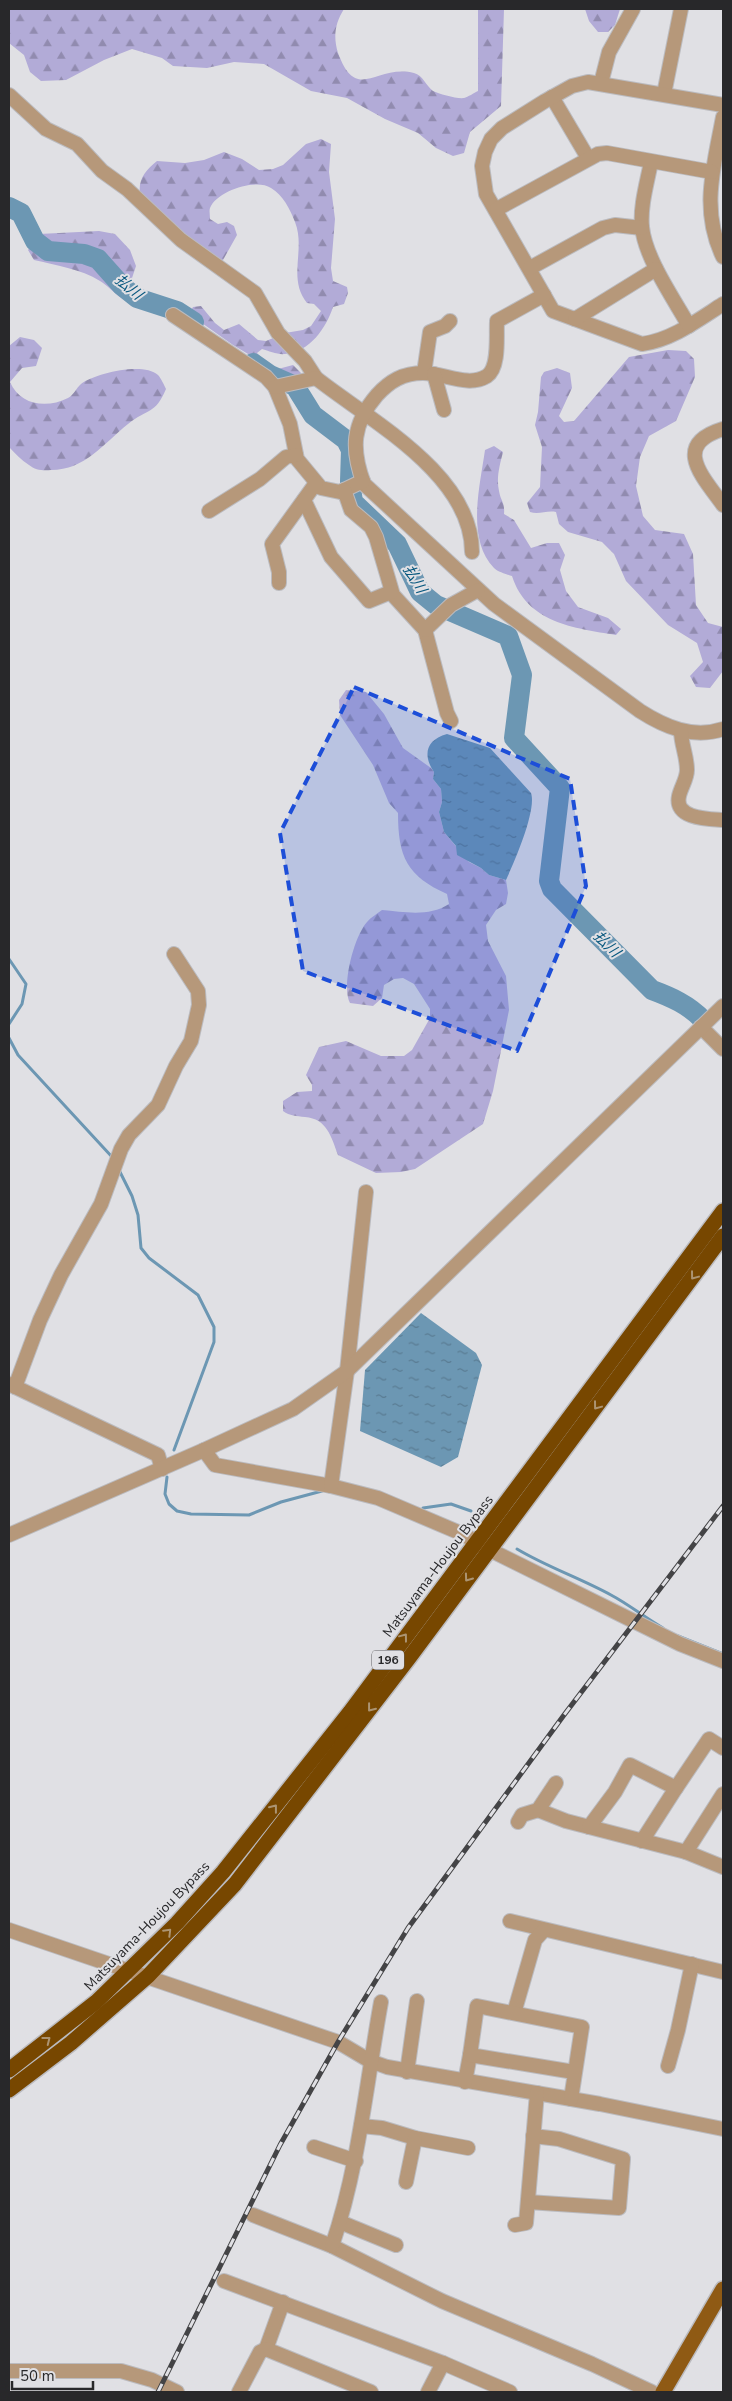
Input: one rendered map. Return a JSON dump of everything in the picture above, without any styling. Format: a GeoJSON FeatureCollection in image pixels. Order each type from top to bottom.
{"type":"FeatureCollection","features":[{"type":"Feature","properties":{"kind":"highway","name":"Matsuyama-Houjou Bypass"},"geometry":{"type":"LineString","coordinates":[[9,2090],[71,2043],[148,1976],[235,1884],[268,1843],[723,1211]]}},
{"type":"Feature","properties":{"kind":"highway","name":"Matsuyama-Houjou Bypass"},"geometry":{"type":"LineString","coordinates":[[9,2070],[96,2002],[177,1923],[223,1872],[483,1546],[723,1236]]}},
{"type":"Feature","properties":{"kind":"main road"},"geometry":{"type":"LineString","coordinates":[[663,2392],[723,2289]]}},
{"type":"Feature","properties":{"kind":"street"},"geometry":{"type":"LineString","coordinates":[[601,83],[609,52],[633,9]]}},
{"type":"Feature","properties":{"kind":"street"},"geometry":{"type":"LineString","coordinates":[[664,94],[681,9]]}},
{"type":"Feature","properties":{"kind":"street"},"geometry":{"type":"LineString","coordinates":[[723,105],[601,83],[588,82],[572,86],[502,128],[491,139],[485,152],[482,166],[486,194],[497,209],[553,311],[642,344],[657,342],[689,326],[723,304]]}},
{"type":"Feature","properties":{"kind":"street"},"geometry":{"type":"LineString","coordinates":[[9,95],[46,129],[78,144],[102,171],[127,189],[181,240],[255,293],[278,333],[305,362],[316,378],[430,465],[447,486],[463,515],[469,532],[472,552]]}},
{"type":"Feature","properties":{"kind":"street"},"geometry":{"type":"LineString","coordinates":[[552,97],[588,158]]}},
{"type":"Feature","properties":{"kind":"street"},"geometry":{"type":"LineString","coordinates":[[723,117],[712,172],[710,218],[723,257]]}},
{"type":"Feature","properties":{"kind":"street"},"geometry":{"type":"LineString","coordinates":[[497,209],[588,158],[607,153],[712,172]]}},
{"type":"Feature","properties":{"kind":"street"},"geometry":{"type":"LineString","coordinates":[[651,162],[644,197],[642,228],[656,269],[689,326]]}},
{"type":"Feature","properties":{"kind":"street"},"geometry":{"type":"LineString","coordinates":[[530,268],[603,228],[615,224],[642,228]]}},
{"type":"Feature","properties":{"kind":"street"},"geometry":{"type":"LineString","coordinates":[[575,319],[656,269]]}},
{"type":"Feature","properties":{"kind":"street"},"geometry":{"type":"LineString","coordinates":[[451,720],[446,713],[425,630],[401,607],[392,592],[376,537],[371,527],[351,510],[352,487],[358,460],[356,440],[359,420],[363,412],[382,389],[396,378],[429,373],[465,380],[476,380],[487,376],[493,370],[495,360],[496,321],[544,295]]}},
{"type":"Feature","properties":{"kind":"street"},"geometry":{"type":"LineString","coordinates":[[173,316],[266,377],[287,385],[316,378]]}},
{"type":"Feature","properties":{"kind":"street"},"geometry":{"type":"LineString","coordinates":[[444,410],[429,373],[430,332],[445,326],[450,321]]}},
{"type":"Feature","properties":{"kind":"street"},"geometry":{"type":"LineString","coordinates":[[287,385],[290,424],[296,455],[321,488],[329,491],[352,487],[374,494],[494,604],[653,720],[681,731],[700,733],[723,729]]}},
{"type":"Feature","properties":{"kind":"street"},"geometry":{"type":"LineString","coordinates":[[723,429],[702,438],[696,446],[694,458],[697,468],[723,505]]}},
{"type":"Feature","properties":{"kind":"street"},"geometry":{"type":"LineString","coordinates":[[209,511],[260,479],[286,458],[296,455]]}},
{"type":"Feature","properties":{"kind":"street"},"geometry":{"type":"LineString","coordinates":[[279,583],[279,572],[272,544],[316,483]]}},
{"type":"Feature","properties":{"kind":"street"},"geometry":{"type":"LineString","coordinates":[[304,500],[331,556],[369,601],[392,592]]}},
{"type":"Feature","properties":{"kind":"street"},"geometry":{"type":"LineString","coordinates":[[425,630],[446,609],[478,590]]}},
{"type":"Feature","properties":{"kind":"street"},"geometry":{"type":"LineString","coordinates":[[681,731],[687,771],[678,798],[679,806],[683,812],[693,816],[723,820]]}},
{"type":"Feature","properties":{"kind":"street"},"geometry":{"type":"LineString","coordinates":[[162,1468],[158,1456],[12,1385],[61,1275],[101,1204],[121,1149],[129,1135],[158,1105],[176,1066],[191,1041],[199,1005],[198,991],[174,954]]}},
{"type":"Feature","properties":{"kind":"street"},"geometry":{"type":"LineString","coordinates":[[9,1535],[293,1409],[347,1371],[723,1006]]}},
{"type":"Feature","properties":{"kind":"street"},"geometry":{"type":"LineString","coordinates":[[701,1027],[723,1049]]}},
{"type":"Feature","properties":{"kind":"street"},"geometry":{"type":"LineString","coordinates":[[331,1486],[347,1371],[366,1192]]}},
{"type":"Feature","properties":{"kind":"street"},"geometry":{"type":"LineString","coordinates":[[204,1450],[215,1465],[331,1486],[378,1498],[420,1514],[465,1535],[635,1624],[723,1661]]}},
{"type":"Feature","properties":{"kind":"street"},"geometry":{"type":"LineString","coordinates":[[642,1840],[709,1739],[723,1748]]}},
{"type":"Feature","properties":{"kind":"street"},"geometry":{"type":"LineString","coordinates":[[589,1827],[615,1792],[630,1765],[676,1788]]}},
{"type":"Feature","properties":{"kind":"street"},"geometry":{"type":"LineString","coordinates":[[538,1810],[556,1782]]}},
{"type":"Feature","properties":{"kind":"street"},"geometry":{"type":"LineString","coordinates":[[686,1852],[723,1794]]}},
{"type":"Feature","properties":{"kind":"street"},"geometry":{"type":"LineString","coordinates":[[518,1822],[522,1815],[538,1810],[566,1821],[686,1852],[723,1867]]}},
{"type":"Feature","properties":{"kind":"street"},"geometry":{"type":"LineString","coordinates":[[510,1921],[723,1972]]}},
{"type":"Feature","properties":{"kind":"street"},"geometry":{"type":"LineString","coordinates":[[9,1930],[338,2042],[370,2061],[407,2072],[571,2098],[723,2129]]}},
{"type":"Feature","properties":{"kind":"street"},"geometry":{"type":"LineString","coordinates":[[514,2013],[535,1940],[544,1930]]}},
{"type":"Feature","properties":{"kind":"street"},"geometry":{"type":"LineString","coordinates":[[668,2066],[692,1964]]}},
{"type":"Feature","properties":{"kind":"street"},"geometry":{"type":"LineString","coordinates":[[407,2072],[417,2001]]}},
{"type":"Feature","properties":{"kind":"street"},"geometry":{"type":"LineString","coordinates":[[332,2246],[356,2161],[370,2061],[381,2002]]}},
{"type":"Feature","properties":{"kind":"street"},"geometry":{"type":"LineString","coordinates":[[465,2082],[477,2006],[582,2027],[571,2098]]}},
{"type":"Feature","properties":{"kind":"street"},"geometry":{"type":"LineString","coordinates":[[470,2055],[574,2072]]}},
{"type":"Feature","properties":{"kind":"street"},"geometry":{"type":"LineString","coordinates":[[514,2225],[526,2223],[533,2136],[528,2122],[536,2093]]}},
{"type":"Feature","properties":{"kind":"street"},"geometry":{"type":"LineString","coordinates":[[361,2126],[382,2128],[462,2150]]}},
{"type":"Feature","properties":{"kind":"street"},"geometry":{"type":"LineString","coordinates":[[528,2202],[619,2208],[623,2159],[559,2139],[533,2136]]}},
{"type":"Feature","properties":{"kind":"street"},"geometry":{"type":"LineString","coordinates":[[409,2178],[415,2138]]}},
{"type":"Feature","properties":{"kind":"street"},"geometry":{"type":"LineString","coordinates":[[314,2147],[356,2161]]}},
{"type":"Feature","properties":{"kind":"street"},"geometry":{"type":"LineString","coordinates":[[254,2215],[332,2246],[442,2301],[592,2364],[652,2392]]}},
{"type":"Feature","properties":{"kind":"street"},"geometry":{"type":"LineString","coordinates":[[340,2222],[392,2239]]}},
{"type":"Feature","properties":{"kind":"street"},"geometry":{"type":"LineString","coordinates":[[224,2281],[443,2363],[510,2392]]}},
{"type":"Feature","properties":{"kind":"street"},"geometry":{"type":"LineString","coordinates":[[239,2392],[260,2352],[266,2349],[284,2302]]}},
{"type":"Feature","properties":{"kind":"street"},"geometry":{"type":"LineString","coordinates":[[266,2349],[371,2392]]}},
{"type":"Feature","properties":{"kind":"street"},"geometry":{"type":"LineString","coordinates":[[428,2392],[443,2363]]}},
{"type":"Feature","properties":{"kind":"street"},"geometry":{"type":"LineString","coordinates":[[9,2371],[121,2370],[152,2380],[177,2392]]}},
{"type":"Feature","properties":{"kind":"highlighted area"},"geometry":{"type":"Polygon","coordinates":[[[354,687],[570,779],[586,886],[517,1051],[303,971],[280,833],[354,687]]]}},
{"type":"Feature","properties":{"kind":"green space"},"geometry":{"type":"Polygon","coordinates":[[[9,9],[344,9],[337,25],[335,36],[338,53],[345,68],[352,76],[368,79],[388,73],[414,73],[420,76],[433,91],[461,98],[478,91],[478,9],[504,9],[501,106],[470,132],[464,153],[453,156],[436,148],[418,133],[385,119],[347,98],[311,91],[264,64],[234,62],[207,68],[173,66],[162,58],[132,49],[104,60],[66,80],[41,81],[30,72],[24,55],[9,43],[9,9]]]}},
{"type":"Feature","properties":{"kind":"green space"},"geometry":{"type":"Polygon","coordinates":[[[585,9],[620,9],[615,25],[608,32],[598,32],[589,21],[585,9]]]}},
{"type":"Feature","properties":{"kind":"green space"},"geometry":{"type":"Polygon","coordinates":[[[321,139],[331,144],[329,172],[335,219],[331,268],[333,281],[347,287],[348,293],[344,304],[333,307],[326,323],[316,338],[302,349],[285,354],[262,349],[257,353],[265,362],[278,369],[293,365],[301,373],[300,380],[290,379],[233,345],[189,314],[193,307],[201,306],[215,323],[224,330],[239,324],[258,340],[266,341],[285,333],[303,330],[311,326],[321,311],[314,304],[307,303],[301,293],[297,274],[298,232],[291,212],[283,198],[264,185],[247,185],[220,196],[210,209],[210,219],[218,224],[227,222],[234,226],[237,235],[223,260],[216,261],[207,259],[140,193],[140,183],[146,171],[157,161],[185,163],[204,160],[224,152],[242,159],[259,170],[273,169],[283,165],[306,144],[321,139]]]}},
{"type":"Feature","properties":{"kind":"green space"},"geometry":{"type":"Polygon","coordinates":[[[99,231],[115,234],[130,250],[136,266],[132,278],[136,293],[143,298],[170,299],[174,304],[170,308],[161,302],[142,305],[130,303],[105,284],[85,273],[34,260],[28,250],[39,234],[99,231]]]}},
{"type":"Feature","properties":{"kind":"green space"},"geometry":{"type":"Polygon","coordinates":[[[20,337],[34,340],[42,348],[36,366],[22,368],[10,382],[20,396],[34,403],[43,404],[60,401],[70,397],[81,384],[88,380],[120,370],[142,369],[151,371],[158,375],[166,389],[154,407],[128,424],[84,461],[63,469],[36,469],[23,461],[9,447],[9,346],[20,337]]]}},
{"type":"Feature","properties":{"kind":"green space"},"geometry":{"type":"Polygon","coordinates":[[[668,350],[686,351],[694,359],[695,377],[676,421],[649,436],[640,457],[636,486],[643,516],[655,530],[684,534],[693,554],[696,605],[708,623],[723,627],[723,671],[710,688],[696,687],[690,676],[703,662],[697,643],[668,625],[626,581],[614,554],[602,542],[568,532],[559,524],[556,512],[530,512],[527,503],[540,487],[542,447],[535,425],[541,377],[544,372],[557,368],[570,373],[572,388],[559,416],[564,422],[574,421],[629,357],[668,350]]]}},
{"type":"Feature","properties":{"kind":"green space"},"geometry":{"type":"Polygon","coordinates":[[[494,446],[503,452],[498,486],[504,514],[514,520],[531,548],[547,543],[559,543],[565,555],[560,570],[566,591],[578,607],[608,618],[621,629],[616,635],[569,626],[540,613],[519,592],[512,576],[494,568],[485,556],[480,542],[478,527],[478,496],[485,450],[494,446]]]}},
{"type":"Feature","properties":{"kind":"green space"},"geometry":{"type":"Polygon","coordinates":[[[346,690],[366,692],[384,714],[403,748],[431,768],[434,772],[433,779],[441,789],[442,802],[439,812],[444,832],[469,862],[481,868],[489,875],[506,880],[508,893],[506,904],[496,910],[486,925],[488,941],[506,976],[509,1010],[493,1091],[483,1124],[415,1169],[401,1172],[376,1173],[338,1155],[330,1135],[318,1121],[312,1118],[293,1116],[283,1111],[283,1101],[297,1092],[312,1091],[312,1085],[306,1075],[319,1047],[346,1041],[381,1056],[404,1056],[412,1050],[430,1018],[430,1009],[414,984],[403,978],[394,979],[384,985],[382,998],[373,1006],[350,1003],[347,986],[350,962],[362,929],[369,920],[382,910],[425,912],[433,911],[449,904],[447,894],[422,880],[414,872],[403,853],[398,828],[398,813],[389,803],[373,765],[340,715],[339,700],[346,690]]]}},
{"type":"Feature","properties":{"kind":"water"},"geometry":{"type":"Polygon","coordinates":[[[447,734],[490,748],[531,793],[532,801],[528,824],[506,880],[489,875],[481,868],[457,855],[456,846],[444,832],[439,812],[442,802],[441,789],[433,779],[434,772],[427,755],[430,744],[447,734]]]}},
{"type":"Feature","properties":{"kind":"water"},"geometry":{"type":"Polygon","coordinates":[[[421,1313],[476,1353],[482,1365],[458,1457],[441,1467],[360,1431],[365,1370],[421,1313]]]}},
{"type":"Feature","properties":{"kind":"waterway","name":"払川"},"geometry":{"type":"LineString","coordinates":[[9,207],[21,213],[35,241],[48,251],[84,254],[98,259],[122,286],[137,298],[177,311],[194,322]]}},
{"type":"Feature","properties":{"kind":"waterway","name":"払川"},"geometry":{"type":"LineString","coordinates":[[253,363],[270,375],[295,386],[313,415],[346,440],[351,450],[350,481],[353,502],[397,544],[420,592],[436,605],[508,636],[522,675],[514,738],[560,788],[549,881],[552,889],[652,990],[679,1002],[703,1020]]}},
{"type":"Feature","properties":{"kind":"waterway"},"geometry":{"type":"LineString","coordinates":[[9,959],[26,984],[22,1004],[9,1024]]}},
{"type":"Feature","properties":{"kind":"waterway"},"geometry":{"type":"LineString","coordinates":[[9,1038],[18,1055],[113,1158]]}},
{"type":"Feature","properties":{"kind":"waterway"},"geometry":{"type":"LineString","coordinates":[[118,1168],[132,1196],[138,1215],[141,1248],[149,1258],[198,1295],[214,1327],[214,1342],[174,1450]]}},
{"type":"Feature","properties":{"kind":"waterway"},"geometry":{"type":"LineString","coordinates":[[167,1477],[165,1494],[169,1504],[177,1511],[191,1514],[249,1515],[281,1502],[322,1491]]}},
{"type":"Feature","properties":{"kind":"waterway"},"geometry":{"type":"LineString","coordinates":[[423,1508],[451,1504],[471,1511]]}},
{"type":"Feature","properties":{"kind":"waterway"},"geometry":{"type":"LineString","coordinates":[[517,1549],[611,1595],[663,1628]]}},
{"type":"Feature","properties":{"kind":"waterway"},"geometry":{"type":"LineString","coordinates":[[678,1636],[723,1654]]}},
{"type":"Feature","properties":{"kind":"railway"},"geometry":{"type":"LineString","coordinates":[[158,2392],[280,2145],[338,2042],[408,1928],[564,1715],[723,1506]]}}]}
